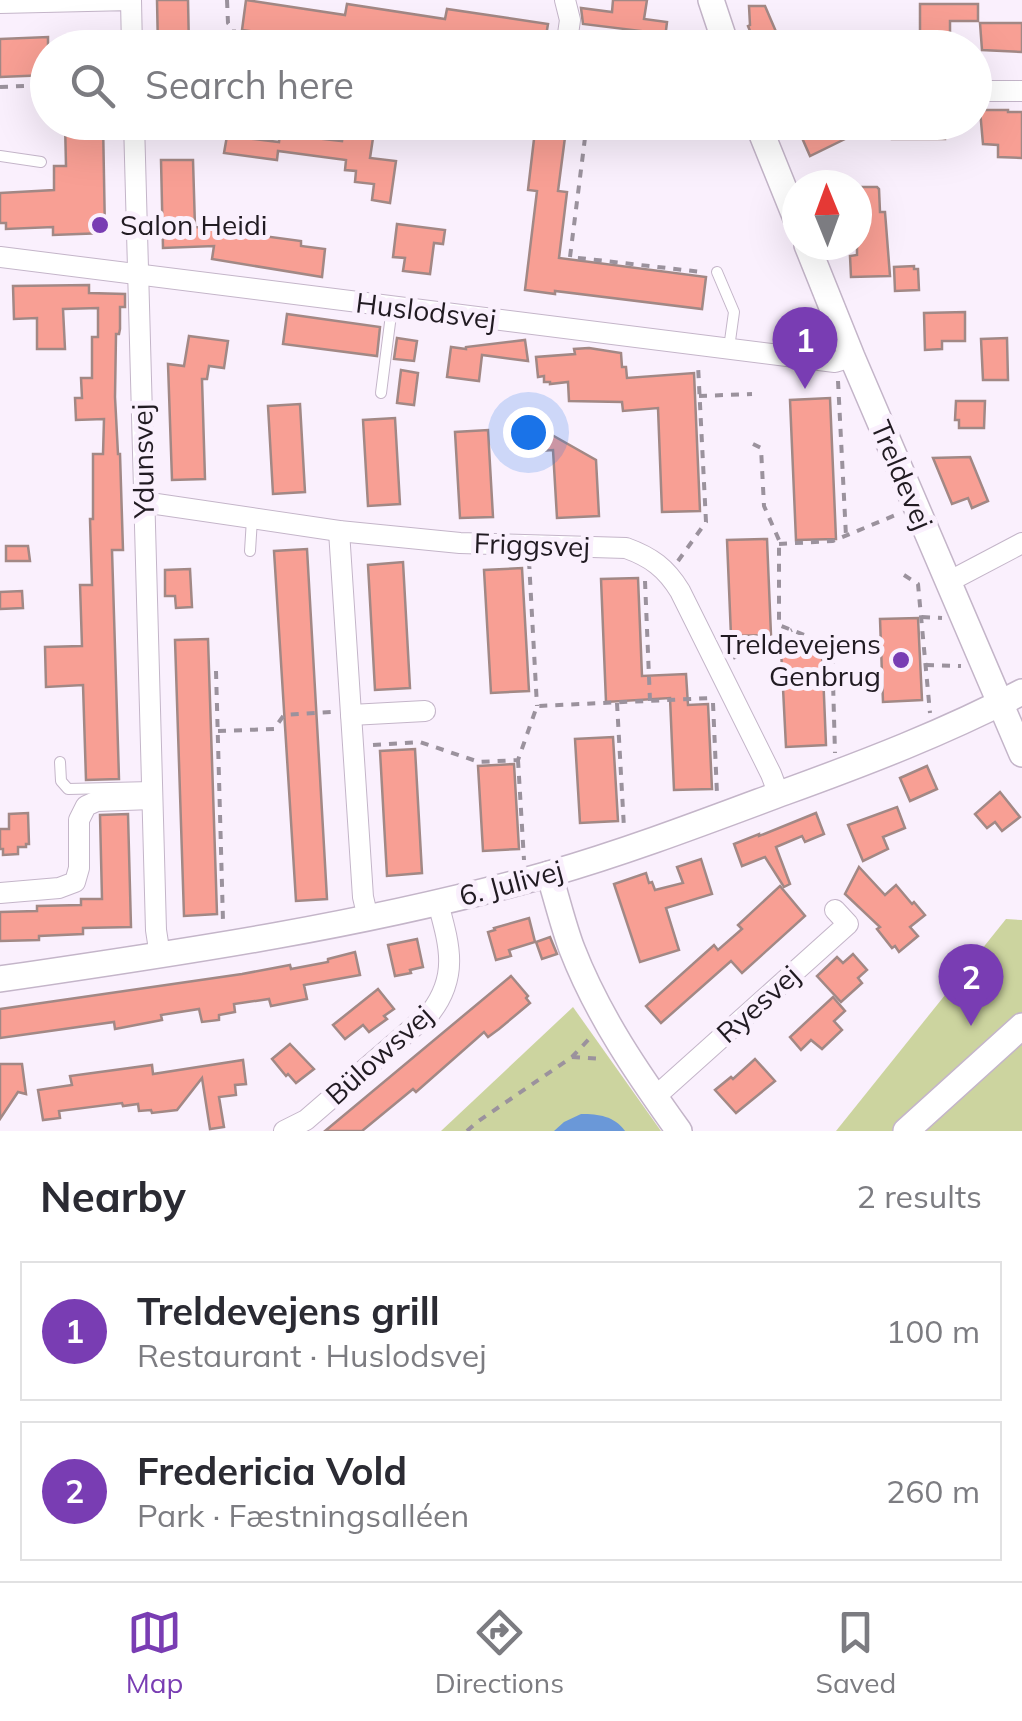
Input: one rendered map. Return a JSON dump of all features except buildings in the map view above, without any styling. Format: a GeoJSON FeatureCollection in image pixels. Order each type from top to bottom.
{"type":"FeatureCollection","features":[{"type":"Feature","properties":{"kind":"street"},"geometry":{"type":"LineString","coordinates":[[0,3],[131,0],[132,30]]}},
{"type":"Feature","properties":{"kind":"street"},"geometry":{"type":"LineString","coordinates":[[564,0],[569,30]]}},
{"type":"Feature","properties":{"kind":"street"},"geometry":{"type":"LineString","coordinates":[[712,0],[721,30]]}},
{"type":"Feature","properties":{"kind":"street"},"geometry":{"type":"LineString","coordinates":[[992,90],[1022,91]]}},
{"type":"Feature","properties":{"kind":"street","name":"Ydunsvej"},"geometry":{"type":"LineString","coordinates":[[134,140],[156,930],[160,956]]}},
{"type":"Feature","properties":{"kind":"street"},"geometry":{"type":"LineString","coordinates":[[765,140],[782,182]]}},
{"type":"Feature","properties":{"kind":"street","name":"Huslodsvej"},"geometry":{"type":"LineString","coordinates":[[0,257],[843,359]]}},
{"type":"Feature","properties":{"kind":"street","name":"Treldevej"},"geometry":{"type":"LineString","coordinates":[[812,260],[843,359],[916,506],[985,667],[1011,698],[1022,754]]}},
{"type":"Feature","properties":{"kind":"street","name":"Friggsvej"},"geometry":{"type":"LineString","coordinates":[[144,502],[339,530],[460,542],[626,548],[647,556],[669,573],[779,795]]}},
{"type":"Feature","properties":{"kind":"street"},"geometry":{"type":"LineString","coordinates":[[339,530],[363,897],[368,918]]}},
{"type":"Feature","properties":{"kind":"street"},"geometry":{"type":"LineString","coordinates":[[948,582],[1022,543]]}},
{"type":"Feature","properties":{"kind":"street","name":"6. Julivej"},"geometry":{"type":"LineString","coordinates":[[0,979],[224,946],[438,903],[537,877],[779,795],[1011,698]]}},
{"type":"Feature","properties":{"kind":"street"},"geometry":{"type":"LineString","coordinates":[[351,715],[425,711]]}},
{"type":"Feature","properties":{"kind":"street"},"geometry":{"type":"LineString","coordinates":[[0,893],[59,888],[74,882],[79,820],[86,806],[152,793]]}},
{"type":"Feature","properties":{"kind":"street"},"geometry":{"type":"LineString","coordinates":[[537,877],[606,1021],[680,1131]]}},
{"type":"Feature","properties":{"kind":"street","name":"Bülowsvej"},"geometry":{"type":"LineString","coordinates":[[284,1131],[306,1120],[431,1012],[443,996],[450,950],[438,903]]}},
{"type":"Feature","properties":{"kind":"street","name":"Ryesvej"},"geometry":{"type":"LineString","coordinates":[[655,1097],[848,924],[834,910]]}},
{"type":"Feature","properties":{"kind":"street"},"geometry":{"type":"LineString","coordinates":[[906,1131],[1022,1026]]}},
{"type":"Feature","properties":{"kind":"lane"},"geometry":{"type":"LineString","coordinates":[[0,156],[41,162]]}},
{"type":"Feature","properties":{"kind":"lane"},"geometry":{"type":"LineString","coordinates":[[717,272],[734,312],[729,348]]}},
{"type":"Feature","properties":{"kind":"lane"},"geometry":{"type":"LineString","coordinates":[[381,393],[392,307]]}},
{"type":"Feature","properties":{"kind":"lane"},"geometry":{"type":"LineString","coordinates":[[250,551],[252,518]]}},
{"type":"Feature","properties":{"kind":"lane"},"geometry":{"type":"LineString","coordinates":[[60,762],[62,781],[68,790],[152,793]]}},
{"type":"Feature","properties":{"kind":"path"},"geometry":{"type":"LineString","coordinates":[[227,0],[228,24],[234,30]]}},
{"type":"Feature","properties":{"kind":"path"},"geometry":{"type":"LineString","coordinates":[[0,87],[30,86]]}},
{"type":"Feature","properties":{"kind":"path"},"geometry":{"type":"LineString","coordinates":[[585,140],[570,257],[717,272]]}},
{"type":"Feature","properties":{"kind":"path"},"geometry":{"type":"LineString","coordinates":[[669,573],[706,522],[696,344]]}},
{"type":"Feature","properties":{"kind":"path"},"geometry":{"type":"LineString","coordinates":[[843,359],[846,536]]}},
{"type":"Feature","properties":{"kind":"path"},"geometry":{"type":"LineString","coordinates":[[700,396],[752,394]]}},
{"type":"Feature","properties":{"kind":"path"},"geometry":{"type":"LineString","coordinates":[[753,444],[762,448],[764,506],[779,540],[779,625],[832,646],[835,752],[844,770]]}},
{"type":"Feature","properties":{"kind":"path"},"geometry":{"type":"LineString","coordinates":[[778,544],[833,542],[916,506]]}},
{"type":"Feature","properties":{"kind":"path"},"geometry":{"type":"LineString","coordinates":[[528,545],[537,706],[518,760],[537,877]]}},
{"type":"Feature","properties":{"kind":"path"},"geometry":{"type":"LineString","coordinates":[[647,556],[644,568],[650,702]]}},
{"type":"Feature","properties":{"kind":"path"},"geometry":{"type":"LineString","coordinates":[[904,575],[918,584],[930,716],[938,730]]}},
{"type":"Feature","properties":{"kind":"path"},"geometry":{"type":"LineString","coordinates":[[717,665],[792,630]]}},
{"type":"Feature","properties":{"kind":"path"},"geometry":{"type":"LineString","coordinates":[[926,664],[985,667]]}},
{"type":"Feature","properties":{"kind":"path"},"geometry":{"type":"LineString","coordinates":[[216,671],[224,946]]}},
{"type":"Feature","properties":{"kind":"path"},"geometry":{"type":"LineString","coordinates":[[537,706],[712,698],[718,818]]}},
{"type":"Feature","properties":{"kind":"path"},"geometry":{"type":"LineString","coordinates":[[617,703],[626,850]]}},
{"type":"Feature","properties":{"kind":"path"},"geometry":{"type":"LineString","coordinates":[[218,730],[274,729],[284,715],[351,715]]}},
{"type":"Feature","properties":{"kind":"path"},"geometry":{"type":"LineString","coordinates":[[353,746],[420,742],[479,762],[518,760]]}},
{"type":"Feature","properties":{"kind":"path"},"geometry":{"type":"LineString","coordinates":[[467,1131],[572,1057],[606,1021]]}},
{"type":"Feature","properties":{"kind":"path"},"geometry":{"type":"LineString","coordinates":[[572,1057],[600,1058],[618,1064],[628,1059]]}},
{"type":"Feature","properties":{"kind":"green space"},"geometry":{"type":"Polygon","coordinates":[[[1006,919],[1022,920],[1022,1131],[836,1131],[1006,919]]]}},
{"type":"Feature","properties":{"kind":"green space"},"geometry":{"type":"Polygon","coordinates":[[[573,1007],[661,1131],[441,1131],[573,1007]]]}},
{"type":"Feature","properties":{"kind":"water"},"geometry":{"type":"Polygon","coordinates":[[[581,1114],[606,1117],[625,1131],[554,1131],[581,1114]]]}},
{"type":"Feature","properties":{"kind":"place","name":"Salon Heidi"},"geometry":{"type":"Point","coordinates":[100,225]}},
{"type":"Feature","properties":{"kind":"place","name":"Treldevejens grill"},"geometry":{"type":"Point","coordinates":[805,389]}},
{"type":"Feature","properties":{"kind":"place","name":"Treldevejens Genbrug"},"geometry":{"type":"Point","coordinates":[901,660]}},
{"type":"Feature","properties":{"kind":"place","name":"Fredericia Vold"},"geometry":{"type":"Point","coordinates":[971,1026]}}]}
